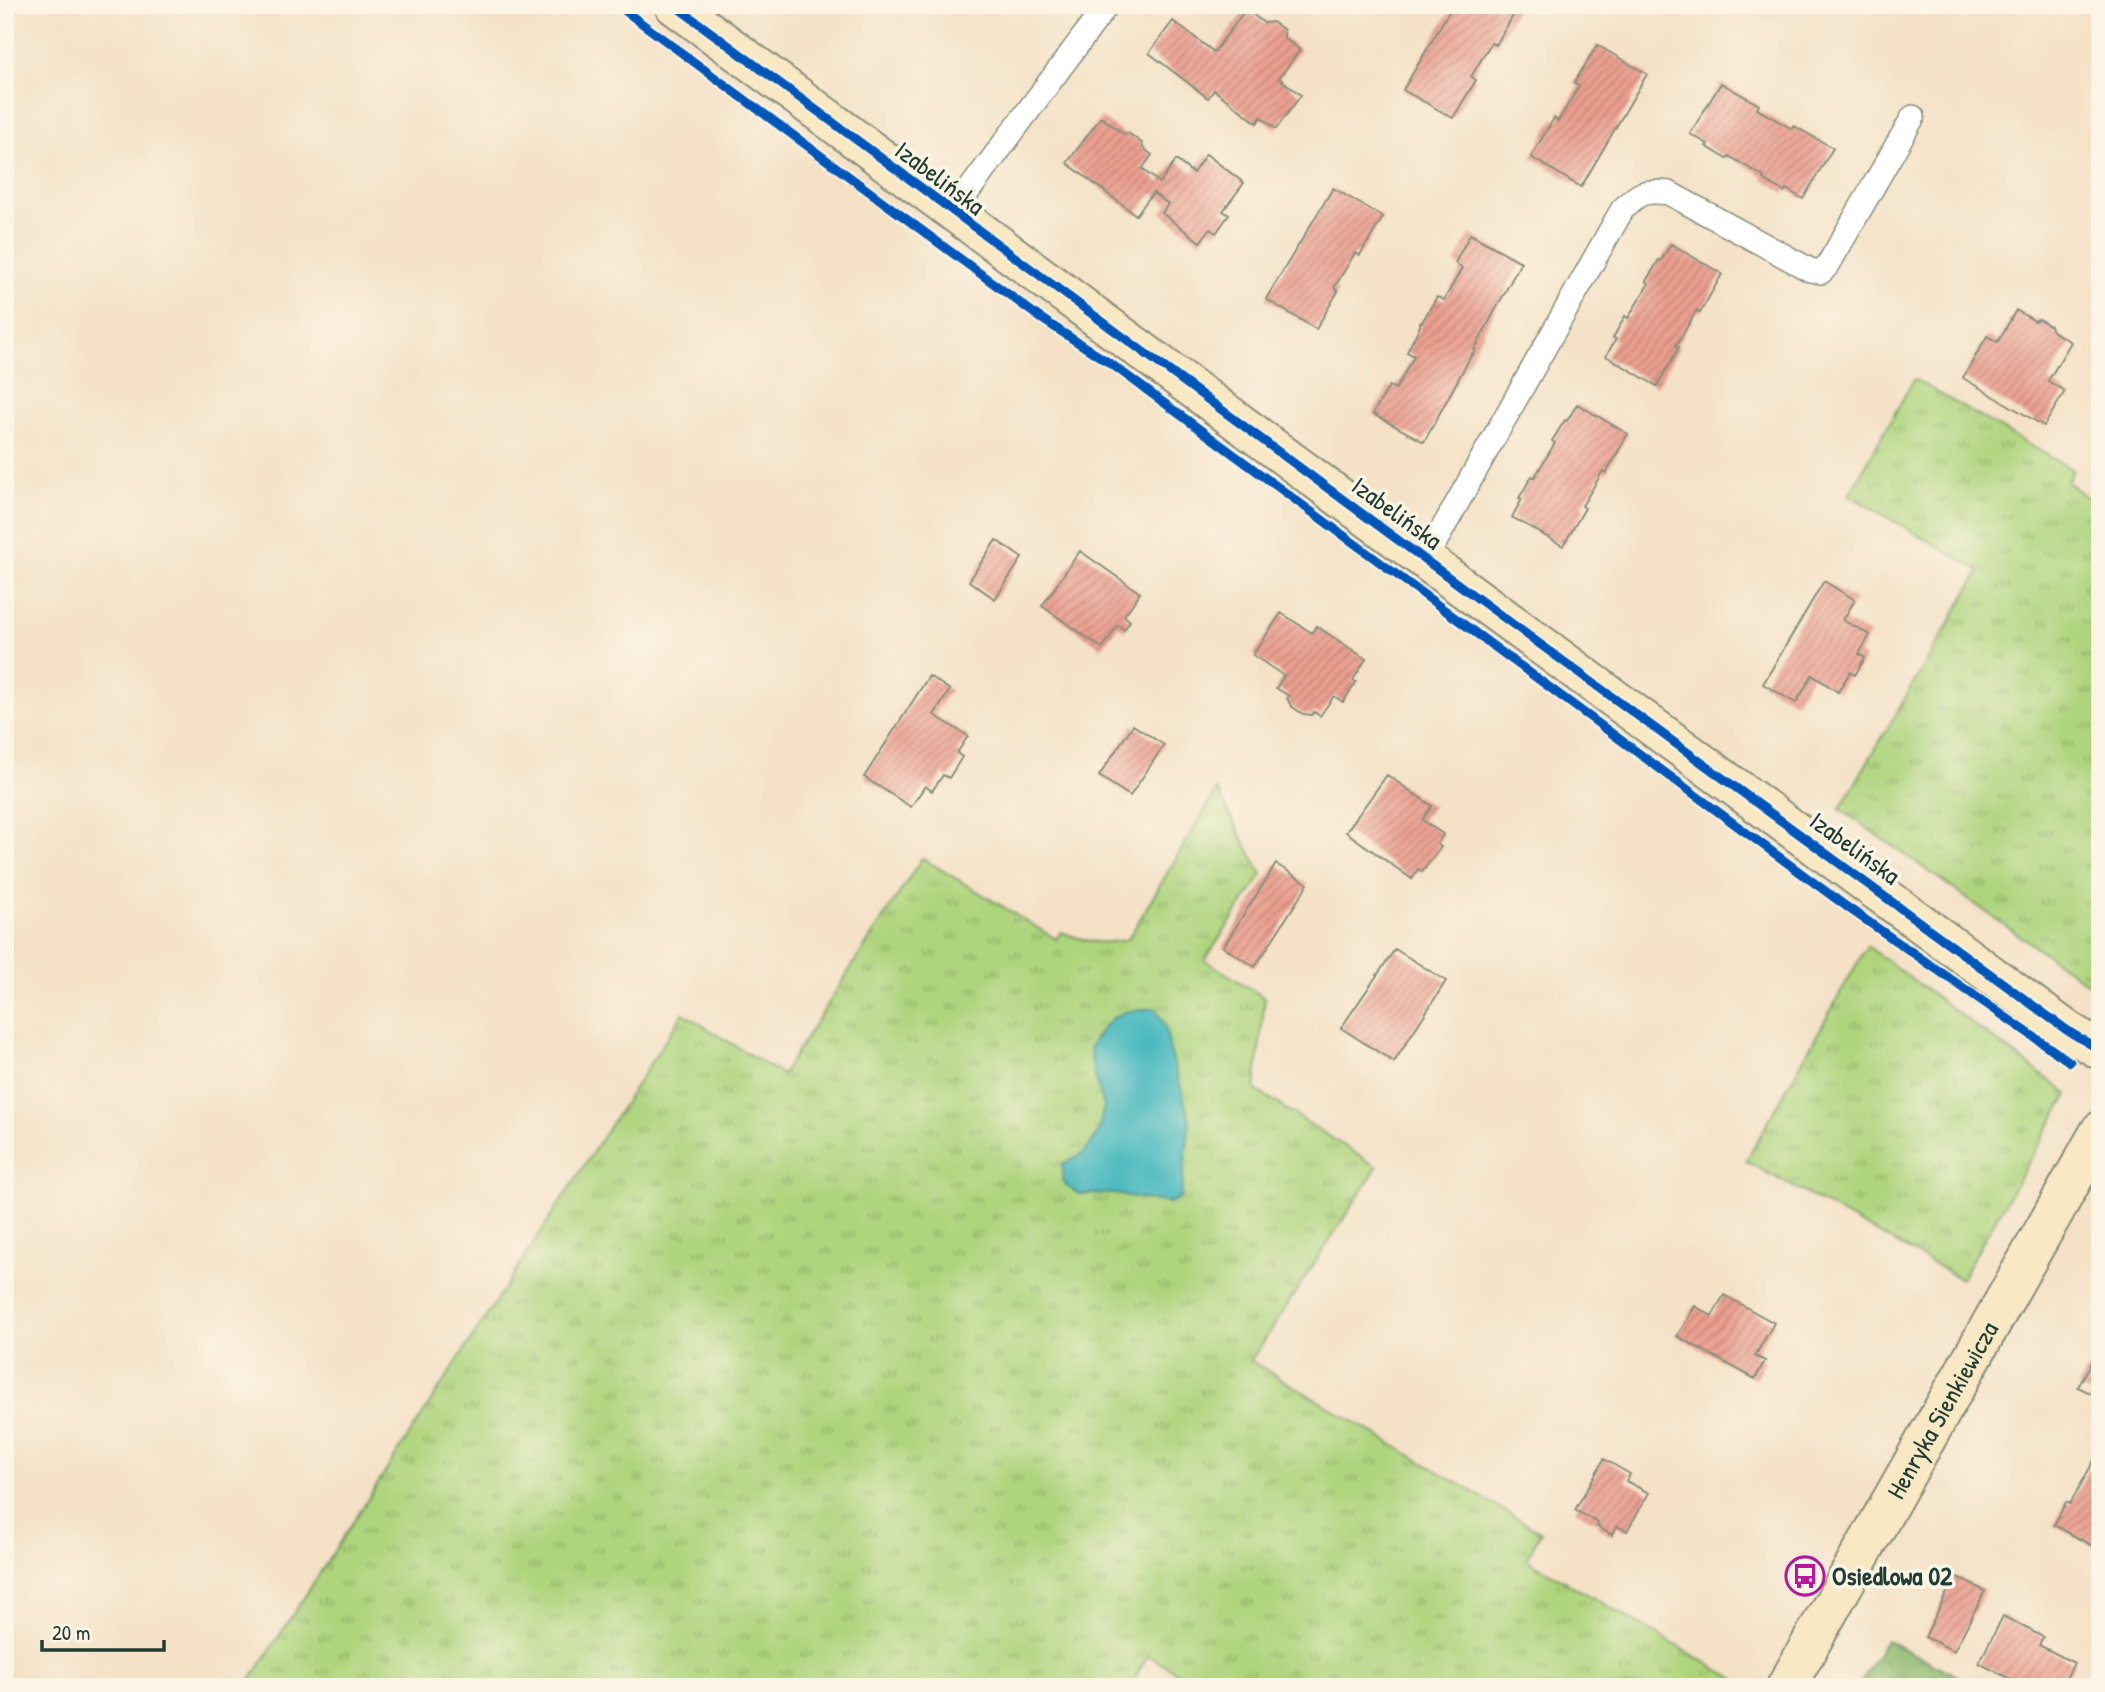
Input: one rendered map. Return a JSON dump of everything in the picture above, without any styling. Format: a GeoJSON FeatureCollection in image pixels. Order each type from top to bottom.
{"type":"FeatureCollection","features":[{"type":"Feature","properties":{"kind":"street","name":"Izabelińska"},"geometry":{"type":"LineString","coordinates":[[674,5],[952,213],[2068,1031],[2100,1050]]}},
{"type":"Feature","properties":{"kind":"street","name":"Henryka Sienkiewicza"},"geometry":{"type":"LineString","coordinates":[[1786,1687],[2100,1131]]}},
{"type":"Feature","properties":{"kind":"lane"},"geometry":{"type":"LineString","coordinates":[[952,213],[1107,5]]}},
{"type":"Feature","properties":{"kind":"lane"},"geometry":{"type":"LineString","coordinates":[[1426,560],[1622,210],[1637,195],[1649,190],[1668,192],[1810,270],[1821,272],[1828,265],[1913,117]]}},
{"type":"Feature","properties":{"kind":"green space"},"geometry":{"type":"Polygon","coordinates":[[[1914,379],[2073,470],[2067,482],[2100,507],[2100,992],[1840,809],[1980,571],[1849,495],[1914,379]]]}},
{"type":"Feature","properties":{"kind":"green space"},"geometry":{"type":"Polygon","coordinates":[[[1217,790],[1262,875],[1205,960],[1265,998],[1255,1089],[1377,1167],[1251,1361],[1541,1532],[1526,1559],[1736,1680],[1733,1687],[1204,1687],[1148,1656],[1129,1687],[246,1687],[683,1013],[782,1075],[922,858],[1056,939],[1061,932],[1094,942],[1128,939],[1217,790]]]}},
{"type":"Feature","properties":{"kind":"green space"},"geometry":{"type":"Polygon","coordinates":[[[1867,946],[2068,1094],[1961,1279],[1746,1161],[1867,946]]]}},
{"type":"Feature","properties":{"kind":"green space"},"geometry":{"type":"Polygon","coordinates":[[[1886,1640],[1979,1687],[1858,1687],[1886,1640]]]}},
{"type":"Feature","properties":{"kind":"water"},"geometry":{"type":"Polygon","coordinates":[[[1155,1008],[1165,1025],[1190,1120],[1181,1197],[1170,1203],[1113,1194],[1079,1194],[1063,1181],[1062,1165],[1085,1152],[1098,1133],[1104,1106],[1093,1069],[1090,1047],[1103,1027],[1115,1016],[1155,1008]]]}},
{"type":"Feature","properties":{"kind":"building"},"geometry":{"type":"Polygon","coordinates":[[[1453,5],[1518,7],[1496,45],[1491,43],[1471,77],[1476,80],[1453,118],[1403,90],[1453,5]]]}},
{"type":"Feature","properties":{"kind":"building"},"geometry":{"type":"Polygon","coordinates":[[[1246,9],[1264,23],[1273,22],[1284,30],[1284,38],[1300,50],[1279,78],[1301,95],[1276,129],[1261,117],[1257,123],[1214,90],[1208,98],[1149,53],[1173,21],[1214,52],[1246,9]]]}},
{"type":"Feature","properties":{"kind":"building"},"geometry":{"type":"Polygon","coordinates":[[[1597,45],[1647,74],[1581,187],[1531,157],[1554,118],[1558,121],[1579,86],[1574,83],[1597,45]]]}},
{"type":"Feature","properties":{"kind":"building"},"geometry":{"type":"Polygon","coordinates":[[[1721,83],[1759,105],[1757,109],[1833,148],[1803,199],[1786,189],[1784,192],[1763,179],[1764,177],[1729,156],[1727,159],[1690,134],[1721,83]]]}},
{"type":"Feature","properties":{"kind":"building"},"geometry":{"type":"Polygon","coordinates":[[[1101,117],[1142,143],[1143,148],[1152,155],[1142,169],[1160,183],[1176,160],[1193,173],[1206,154],[1244,183],[1223,211],[1229,215],[1216,233],[1210,229],[1200,242],[1162,213],[1168,204],[1153,193],[1136,215],[1067,163],[1101,117]]]}},
{"type":"Feature","properties":{"kind":"building"},"geometry":{"type":"Polygon","coordinates":[[[1333,188],[1383,217],[1360,255],[1355,253],[1334,288],[1338,291],[1316,329],[1266,299],[1333,188]]]}},
{"type":"Feature","properties":{"kind":"building"},"geometry":{"type":"Polygon","coordinates":[[[1470,234],[1521,262],[1424,442],[1373,414],[1389,386],[1396,389],[1414,356],[1407,352],[1420,322],[1437,297],[1444,300],[1462,268],[1455,263],[1470,234]]]}},
{"type":"Feature","properties":{"kind":"building"},"geometry":{"type":"Polygon","coordinates":[[[1671,244],[1722,274],[1700,313],[1697,310],[1676,346],[1679,347],[1657,386],[1606,356],[1625,316],[1628,318],[1649,283],[1646,281],[1671,244]]]}},
{"type":"Feature","properties":{"kind":"building"},"geometry":{"type":"Polygon","coordinates":[[[2016,310],[2035,321],[2039,319],[2050,326],[2052,331],[2071,342],[2048,381],[2065,391],[2044,426],[1963,378],[1987,336],[1998,342],[2016,310]]]}},
{"type":"Feature","properties":{"kind":"building"},"geometry":{"type":"Polygon","coordinates":[[[1577,404],[1628,434],[1606,473],[1603,471],[1582,506],[1585,508],[1563,546],[1512,517],[1522,499],[1519,498],[1532,476],[1534,478],[1555,443],[1552,441],[1577,404]]]}},
{"type":"Feature","properties":{"kind":"building"},"geometry":{"type":"Polygon","coordinates":[[[996,540],[1022,558],[995,599],[969,581],[996,540]]]}},
{"type":"Feature","properties":{"kind":"building"},"geometry":{"type":"Polygon","coordinates":[[[1080,551],[1140,593],[1124,616],[1130,621],[1124,630],[1118,625],[1102,648],[1042,606],[1080,551]]]}},
{"type":"Feature","properties":{"kind":"building"},"geometry":{"type":"Polygon","coordinates":[[[1824,581],[1855,600],[1843,620],[1870,635],[1859,654],[1865,658],[1855,675],[1850,672],[1838,692],[1812,675],[1796,703],[1763,684],[1824,581]]]}},
{"type":"Feature","properties":{"kind":"building"},"geometry":{"type":"Polygon","coordinates":[[[1281,613],[1312,633],[1316,626],[1366,659],[1343,702],[1334,696],[1320,716],[1314,712],[1312,715],[1303,714],[1291,706],[1287,698],[1289,696],[1276,688],[1284,676],[1253,655],[1281,613]]]}},
{"type":"Feature","properties":{"kind":"building"},"geometry":{"type":"Polygon","coordinates":[[[929,676],[950,690],[934,715],[968,736],[957,753],[962,757],[949,778],[943,775],[932,791],[925,786],[911,807],[864,777],[929,676]]]}},
{"type":"Feature","properties":{"kind":"building"},"geometry":{"type":"Polygon","coordinates":[[[1133,725],[1164,745],[1130,796],[1099,776],[1133,725]]]}},
{"type":"Feature","properties":{"kind":"building"},"geometry":{"type":"Polygon","coordinates":[[[1387,775],[1432,806],[1422,820],[1443,834],[1437,844],[1441,847],[1422,872],[1418,869],[1412,879],[1346,832],[1387,775]]]}},
{"type":"Feature","properties":{"kind":"building"},"geometry":{"type":"Polygon","coordinates":[[[1276,864],[1308,884],[1255,967],[1223,947],[1276,864]]]}},
{"type":"Feature","properties":{"kind":"building"},"geometry":{"type":"Polygon","coordinates":[[[5,926],[12,951],[5,952],[5,926]]]}},
{"type":"Feature","properties":{"kind":"building"},"geometry":{"type":"Polygon","coordinates":[[[1395,949],[1446,981],[1394,1062],[1341,1028],[1395,949]]]}},
{"type":"Feature","properties":{"kind":"building"},"geometry":{"type":"Polygon","coordinates":[[[1724,1295],[1774,1323],[1755,1356],[1765,1361],[1755,1379],[1677,1336],[1695,1306],[1712,1316],[1724,1295]]]}},
{"type":"Feature","properties":{"kind":"building"},"geometry":{"type":"Polygon","coordinates":[[[2100,1347],[2100,1398],[2078,1387],[2100,1347]]]}},
{"type":"Feature","properties":{"kind":"building"},"geometry":{"type":"Polygon","coordinates":[[[2097,1455],[2100,1456],[2100,1550],[2054,1525],[2066,1502],[2070,1504],[2097,1455]]]}},
{"type":"Feature","properties":{"kind":"building"},"geometry":{"type":"Polygon","coordinates":[[[1604,1459],[1630,1474],[1626,1481],[1649,1493],[1627,1531],[1617,1526],[1612,1535],[1597,1526],[1598,1523],[1575,1510],[1604,1459]]]}},
{"type":"Feature","properties":{"kind":"building"},"geometry":{"type":"Polygon","coordinates":[[[1955,1576],[1985,1591],[1954,1651],[1925,1637],[1955,1576]]]}},
{"type":"Feature","properties":{"kind":"building"},"geometry":{"type":"Polygon","coordinates":[[[2003,1616],[2043,1637],[2039,1645],[2074,1663],[2062,1687],[2026,1687],[1979,1663],[2003,1616]]]}},
{"type":"Feature","properties":{"kind":"cycle path"},"geometry":{"type":"LineString","coordinates":[[617,5],[1039,317],[1114,366],[1847,907],[2070,1062]]}},
{"type":"Feature","properties":{"kind":"cycle path"},"geometry":{"type":"LineString","coordinates":[[674,5],[2068,1031],[2100,1050]]}},
{"type":"Feature","properties":{"kind":"place","name":"Osiedlowa 02"},"geometry":{"type":"Point","coordinates":[1805,1576]}}]}
